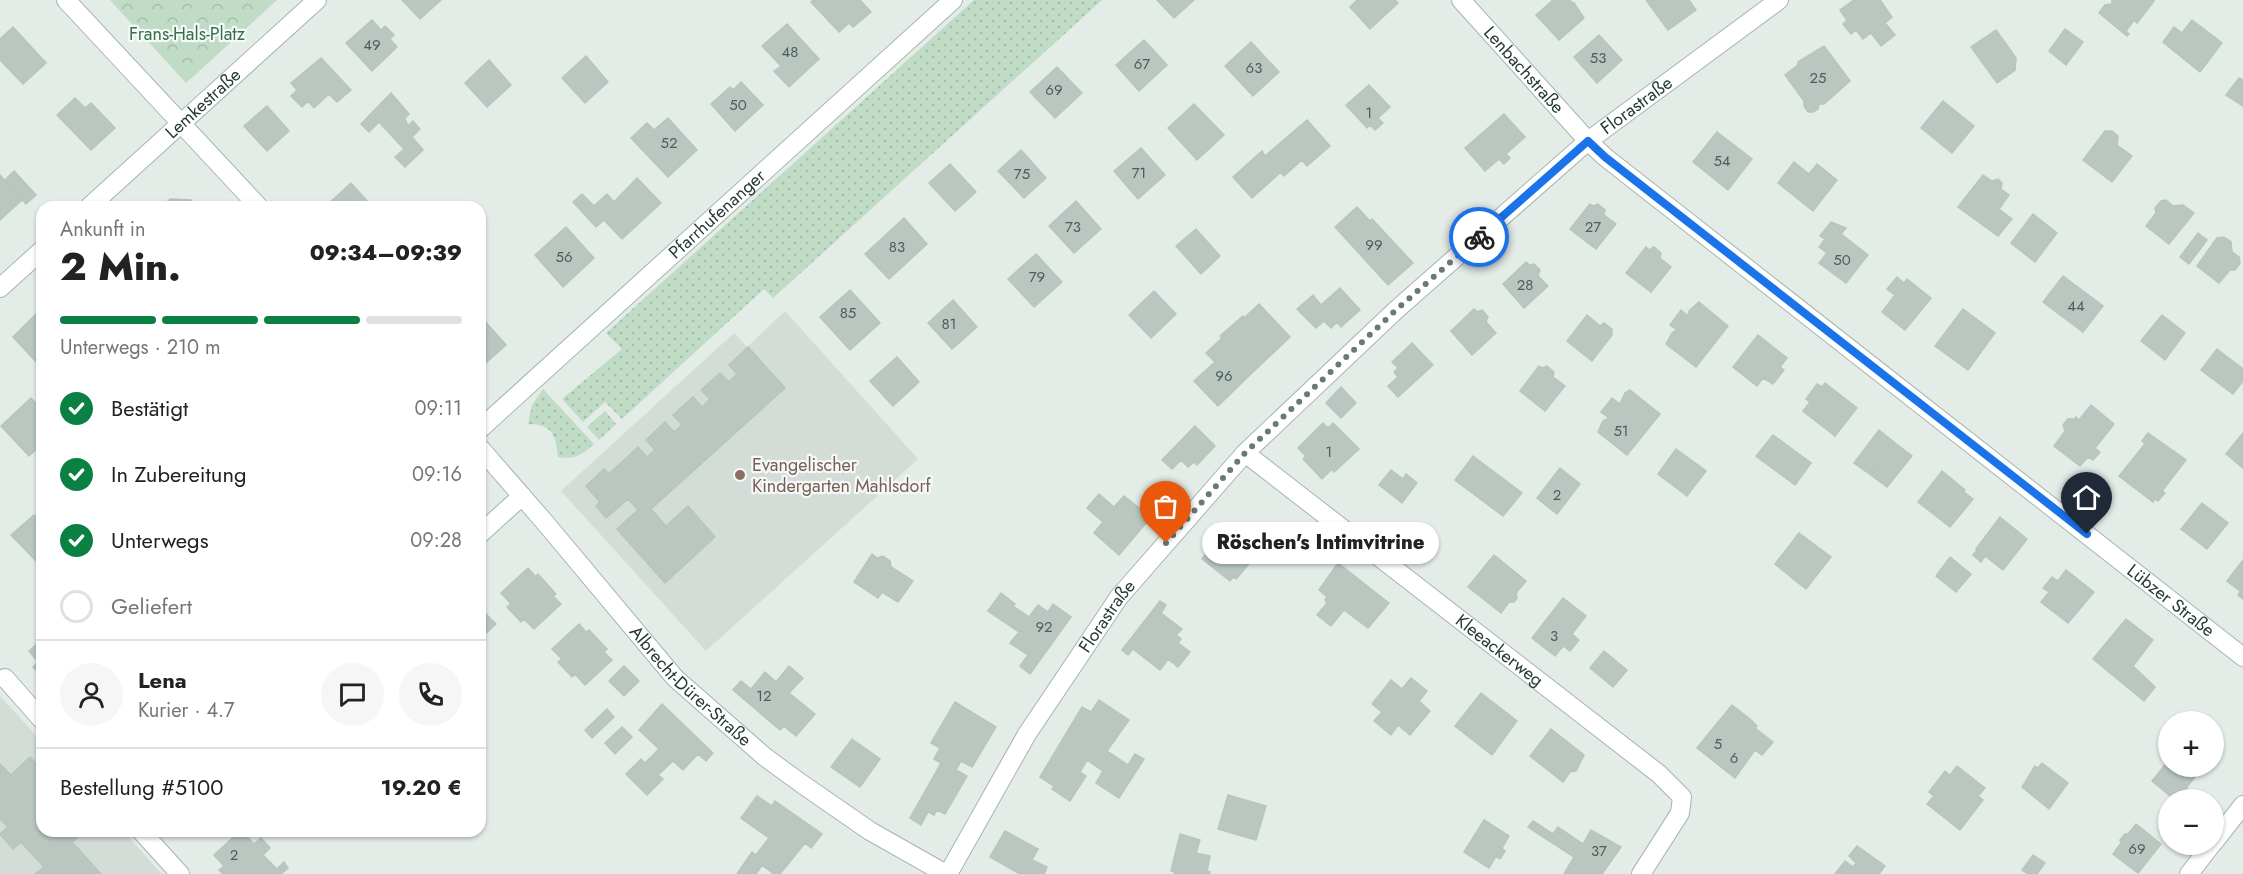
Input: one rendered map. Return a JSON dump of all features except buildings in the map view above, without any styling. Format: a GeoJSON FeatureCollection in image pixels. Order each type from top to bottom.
{"type":"FeatureCollection","features":[{"type":"Feature","properties":{"kind":"street"},"geometry":{"type":"LineString","coordinates":[[66,0],[254,201]]}},
{"type":"Feature","properties":{"kind":"street","name":"Lemkestraße"},"geometry":{"type":"LineString","coordinates":[[96,201],[317,0]]}},
{"type":"Feature","properties":{"kind":"street","name":"Pfarrhufenanger"},"geometry":{"type":"LineString","coordinates":[[486,424],[953,0]]}},
{"type":"Feature","properties":{"kind":"street","name":"Lenbachstraße"},"geometry":{"type":"LineString","coordinates":[[1461,0],[1588,141]]}},
{"type":"Feature","properties":{"kind":"street","name":"Florastraße"},"geometry":{"type":"LineString","coordinates":[[947,874],[1027,734],[1119,597],[1245,453],[1396,310],[1588,141],[1779,0]]}},
{"type":"Feature","properties":{"kind":"street","name":"Lübzer Straße"},"geometry":{"type":"LineString","coordinates":[[1588,141],[1605,157],[2243,657]]}},
{"type":"Feature","properties":{"kind":"street"},"geometry":{"type":"LineString","coordinates":[[0,288],[36,255]]}},
{"type":"Feature","properties":{"kind":"street","name":"Kleeackerweg"},"geometry":{"type":"LineString","coordinates":[[1245,453],[1659,774],[1682,797],[1680,813],[1641,874]]}},
{"type":"Feature","properties":{"kind":"street","name":"Albrecht-Dürer-Straße"},"geometry":{"type":"LineString","coordinates":[[486,455],[675,678],[765,757],[802,784],[870,831],[947,874]]}},
{"type":"Feature","properties":{"kind":"street"},"geometry":{"type":"LineString","coordinates":[[486,529],[522,496]]}},
{"type":"Feature","properties":{"kind":"street"},"geometry":{"type":"LineString","coordinates":[[5,678],[36,713]]}},
{"type":"Feature","properties":{"kind":"street"},"geometry":{"type":"LineString","coordinates":[[2224,829],[2243,805]]}},
{"type":"Feature","properties":{"kind":"street"},"geometry":{"type":"LineString","coordinates":[[150,837],[180,874]]}},
{"type":"Feature","properties":{"kind":"street"},"geometry":{"type":"LineString","coordinates":[[2189,874],[2204,855]]}},
{"type":"Feature","properties":{"kind":"shaded area","name":"Evangelischer Kindergarten Mahlsdorf"},"geometry":{"type":"Polygon","coordinates":[[[785,311],[918,459],[706,651],[561,491],[734,333],[747,347],[785,311]]]}},
{"type":"Feature","properties":{"kind":"shaded area"},"geometry":{"type":"Polygon","coordinates":[[[0,696],[36,735],[36,837],[128,837],[162,874],[0,874],[0,696]]]}},
{"type":"Feature","properties":{"kind":"green space","name":"Frans-Hals-Platz"},"geometry":{"type":"Polygon","coordinates":[[[110,0],[277,0],[186,83],[110,0]]]}},
{"type":"Feature","properties":{"kind":"green space"},"geometry":{"type":"Polygon","coordinates":[[[974,0],[1102,0],[773,298],[764,289],[622,419],[605,402],[583,422],[562,399],[622,349],[606,333],[974,0]]]}},
{"type":"Feature","properties":{"kind":"green space"},"geometry":{"type":"Polygon","coordinates":[[[543,389],[594,444],[582,454],[569,458],[558,457],[556,443],[551,432],[543,426],[528,424],[532,405],[543,389]]]}},
{"type":"Feature","properties":{"kind":"green space"},"geometry":{"type":"Polygon","coordinates":[[[605,411],[616,424],[599,440],[587,427],[605,411]]]}},
{"type":"Feature","properties":{"kind":"way so far"},"geometry":{"type":"LineString","coordinates":[[1166,543],[1245,453],[1396,310],[1479,237]]}},
{"type":"Feature","properties":{"kind":"place","name":"Evangelischer Kindergarten Mahlsdorf"},"geometry":{"type":"Point","coordinates":[740,475]}},
{"type":"Feature","properties":{"kind":"place","name":"Röschen's Intimvitrine"},"geometry":{"type":"Point","coordinates":[1166,543]}},
{"type":"Feature","properties":{"kind":"route"},"geometry":{"type":"LineString","coordinates":[[1479,237],[1588,141],[1605,157],[2087,534]]}}]}
